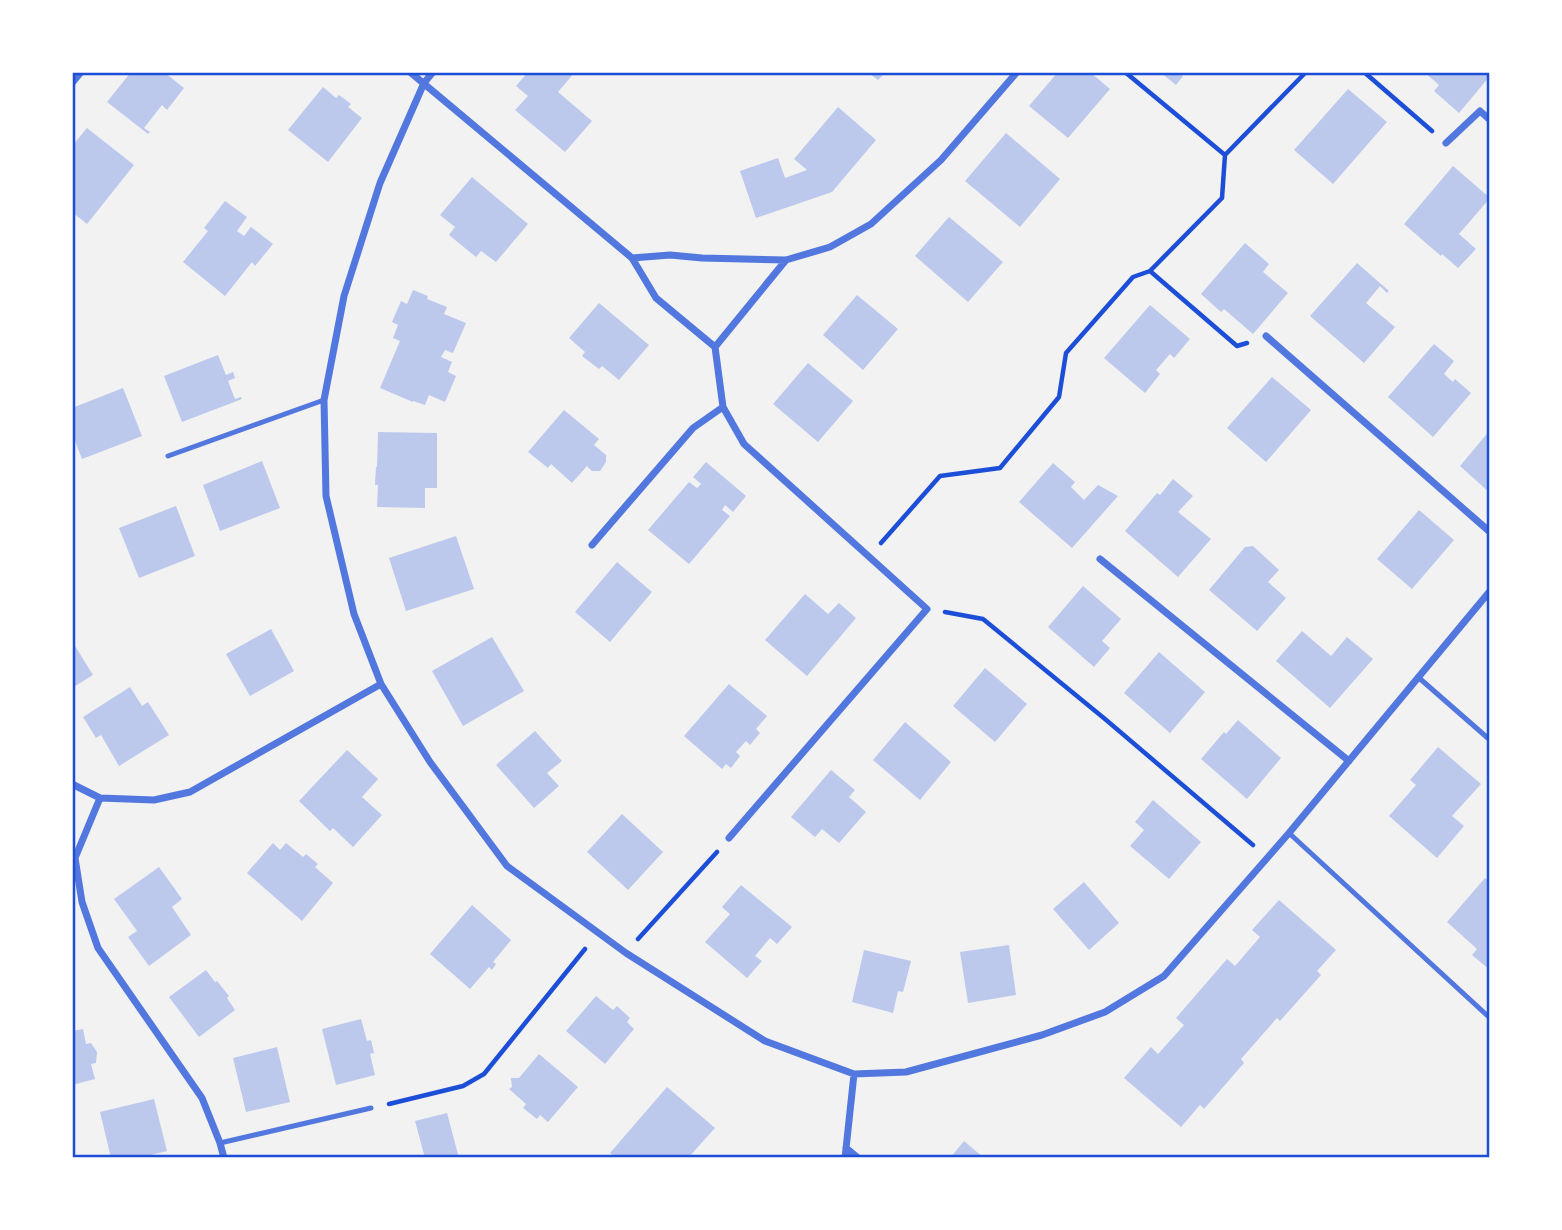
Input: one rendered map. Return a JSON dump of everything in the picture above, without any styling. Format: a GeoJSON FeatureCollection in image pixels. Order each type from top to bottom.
{"type":"FeatureCollection","features":[{"type":"Feature","properties":{"kind":"street"},"geometry":{"type":"LineString","coordinates":[[72,83],[81,72]]}},
{"type":"Feature","properties":{"kind":"street"},"geometry":{"type":"LineString","coordinates":[[410,72],[632,258],[656,298],[715,347],[723,407],[744,444],[927,609],[729,838]]}},
{"type":"Feature","properties":{"kind":"street"},"geometry":{"type":"LineString","coordinates":[[433,72],[424,83],[380,183],[344,296],[324,400],[326,496],[354,614],[381,684],[430,762],[507,866],[626,953],[765,1041],[854,1074],[906,1072],[1042,1035],[1105,1012],[1164,976],[1268,858],[1490,591]]}},
{"type":"Feature","properties":{"kind":"street"},"geometry":{"type":"LineString","coordinates":[[632,258],[670,255],[786,260],[830,247],[871,224],[941,160],[1017,72]]}},
{"type":"Feature","properties":{"kind":"street"},"geometry":{"type":"LineString","coordinates":[[1446,143],[1480,111],[1490,120]]}},
{"type":"Feature","properties":{"kind":"street"},"geometry":{"type":"LineString","coordinates":[[715,347],[786,260]]}},
{"type":"Feature","properties":{"kind":"street"},"geometry":{"type":"LineString","coordinates":[[1266,336],[1490,533]]}},
{"type":"Feature","properties":{"kind":"street"},"geometry":{"type":"LineString","coordinates":[[592,545],[693,428],[723,407]]}},
{"type":"Feature","properties":{"kind":"street"},"geometry":{"type":"LineString","coordinates":[[1101,559],[1349,761]]}},
{"type":"Feature","properties":{"kind":"street"},"geometry":{"type":"LineString","coordinates":[[72,784],[100,798],[154,800],[190,792],[381,684]]}},
{"type":"Feature","properties":{"kind":"street"},"geometry":{"type":"LineString","coordinates":[[100,798],[73,859],[82,902],[98,948],[202,1098],[224,1158]]}},
{"type":"Feature","properties":{"kind":"street"},"geometry":{"type":"LineString","coordinates":[[845,1158],[854,1074]]}},
{"type":"Feature","properties":{"kind":"street"},"geometry":{"type":"LineString","coordinates":[[846,1148],[858,1158]]}},
{"type":"Feature","properties":{"kind":"lane"},"geometry":{"type":"LineString","coordinates":[[168,456],[324,400]]}},
{"type":"Feature","properties":{"kind":"lane"},"geometry":{"type":"LineString","coordinates":[[1418,677],[1490,740]]}},
{"type":"Feature","properties":{"kind":"lane"},"geometry":{"type":"LineString","coordinates":[[1289,832],[1490,1018]]}},
{"type":"Feature","properties":{"kind":"lane"},"geometry":{"type":"LineString","coordinates":[[220,1143],[371,1108]]}},
{"type":"Feature","properties":{"kind":"path"},"geometry":{"type":"LineString","coordinates":[[1125,72],[1225,155]]}},
{"type":"Feature","properties":{"kind":"path"},"geometry":{"type":"LineString","coordinates":[[869,556],[940,475],[1000,468],[1059,397],[1066,354],[1133,277],[1150,271],[1222,198],[1225,155],[1306,72]]}},
{"type":"Feature","properties":{"kind":"path"},"geometry":{"type":"LineString","coordinates":[[1364,72],[1446,143]]}},
{"type":"Feature","properties":{"kind":"path"},"geometry":{"type":"LineString","coordinates":[[1150,271],[1237,346],[1266,336]]}},
{"type":"Feature","properties":{"kind":"path"},"geometry":{"type":"LineString","coordinates":[[927,609],[983,619],[1268,858]]}},
{"type":"Feature","properties":{"kind":"path"},"geometry":{"type":"LineString","coordinates":[[626,953],[729,838]]}},
{"type":"Feature","properties":{"kind":"path"},"geometry":{"type":"LineString","coordinates":[[371,1108],[463,1086],[484,1074],[598,932]]}},
{"type":"Feature","properties":{"kind":"building"},"geometry":{"type":"Polygon","coordinates":[[[131,72],[164,72],[184,88],[167,110],[162,105],[144,128],[150,132],[148,134],[107,102],[131,72]]]}},
{"type":"Feature","properties":{"kind":"building"},"geometry":{"type":"Polygon","coordinates":[[[528,72],[575,72],[558,92],[592,121],[565,152],[515,110],[528,96],[516,86],[528,72]]]}},
{"type":"Feature","properties":{"kind":"building"},"geometry":{"type":"Polygon","coordinates":[[[867,72],[886,72],[878,80],[867,72]]]}},
{"type":"Feature","properties":{"kind":"building"},"geometry":{"type":"Polygon","coordinates":[[[1058,72],[1090,72],[1110,89],[1068,138],[1029,106],[1058,72]]]}},
{"type":"Feature","properties":{"kind":"building"},"geometry":{"type":"Polygon","coordinates":[[[1160,72],[1177,72],[1183,76],[1176,85],[1160,72]]]}},
{"type":"Feature","properties":{"kind":"building"},"geometry":{"type":"Polygon","coordinates":[[[1424,72],[1490,72],[1490,76],[1459,113],[1434,91],[1439,85],[1424,72]]]}},
{"type":"Feature","properties":{"kind":"building"},"geometry":{"type":"Polygon","coordinates":[[[323,87],[336,98],[339,95],[351,104],[348,107],[362,118],[328,162],[288,130],[323,87]]]}},
{"type":"Feature","properties":{"kind":"building"},"geometry":{"type":"Polygon","coordinates":[[[1348,89],[1387,122],[1333,184],[1294,150],[1348,89]]]}},
{"type":"Feature","properties":{"kind":"building"},"geometry":{"type":"Polygon","coordinates":[[[838,107],[876,140],[832,192],[756,218],[740,171],[778,158],[785,178],[807,170],[794,159],[838,107]]]}},
{"type":"Feature","properties":{"kind":"building"},"geometry":{"type":"Polygon","coordinates":[[[87,128],[134,165],[87,224],[72,212],[72,146],[87,128]]]}},
{"type":"Feature","properties":{"kind":"building"},"geometry":{"type":"Polygon","coordinates":[[[1006,133],[1060,179],[1020,227],[965,181],[1006,133]]]}},
{"type":"Feature","properties":{"kind":"building"},"geometry":{"type":"Polygon","coordinates":[[[1453,166],[1490,198],[1459,234],[1476,249],[1458,268],[1404,224],[1453,166]]]}},
{"type":"Feature","properties":{"kind":"building"},"geometry":{"type":"Polygon","coordinates":[[[472,177],[528,224],[496,262],[481,251],[476,257],[449,235],[455,227],[440,215],[472,177]]]}},
{"type":"Feature","properties":{"kind":"building"},"geometry":{"type":"Polygon","coordinates":[[[225,201],[247,217],[237,231],[244,236],[251,227],[273,244],[255,266],[252,262],[225,296],[183,262],[208,231],[204,228],[225,201]]]}},
{"type":"Feature","properties":{"kind":"building"},"geometry":{"type":"Polygon","coordinates":[[[949,217],[1003,262],[968,302],[915,256],[949,217]]]}},
{"type":"Feature","properties":{"kind":"building"},"geometry":{"type":"Polygon","coordinates":[[[1245,243],[1269,264],[1263,272],[1288,293],[1253,334],[1224,309],[1221,312],[1201,294],[1245,243]]]}},
{"type":"Feature","properties":{"kind":"building"},"geometry":{"type":"Polygon","coordinates":[[[1357,263],[1389,291],[1387,293],[1380,286],[1366,303],[1395,327],[1364,363],[1310,316],[1357,263]]]}},
{"type":"Feature","properties":{"kind":"building"},"geometry":{"type":"Polygon","coordinates":[[[413,290],[447,307],[444,314],[466,323],[453,353],[445,350],[441,357],[452,362],[448,372],[456,376],[445,402],[429,395],[425,405],[380,388],[400,341],[393,338],[398,325],[392,322],[401,301],[407,304],[413,290]]]}},
{"type":"Feature","properties":{"kind":"building"},"geometry":{"type":"Polygon","coordinates":[[[857,295],[898,329],[863,370],[823,335],[857,295]]]}},
{"type":"Feature","properties":{"kind":"building"},"geometry":{"type":"Polygon","coordinates":[[[599,303],[649,345],[619,380],[602,366],[599,369],[582,356],[585,352],[569,338],[599,303]]]}},
{"type":"Feature","properties":{"kind":"building"},"geometry":{"type":"Polygon","coordinates":[[[1150,305],[1190,339],[1174,358],[1170,354],[1156,370],[1160,374],[1145,393],[1104,358],[1150,305]]]}},
{"type":"Feature","properties":{"kind":"building"},"geometry":{"type":"Polygon","coordinates":[[[1434,344],[1454,361],[1444,374],[1453,382],[1455,379],[1471,393],[1433,437],[1388,397],[1434,344]]]}},
{"type":"Feature","properties":{"kind":"building"},"geometry":{"type":"Polygon","coordinates":[[[218,355],[226,375],[233,372],[235,378],[228,381],[235,399],[242,399],[182,422],[164,376],[218,355]]]}},
{"type":"Feature","properties":{"kind":"building"},"geometry":{"type":"Polygon","coordinates":[[[808,363],[853,401],[818,442],[773,404],[808,363]]]}},
{"type":"Feature","properties":{"kind":"building"},"geometry":{"type":"Polygon","coordinates":[[[1272,377],[1311,410],[1266,462],[1227,428],[1272,377]]]}},
{"type":"Feature","properties":{"kind":"building"},"geometry":{"type":"Polygon","coordinates":[[[123,388],[142,436],[82,459],[72,433],[72,408],[123,388]]]}},
{"type":"Feature","properties":{"kind":"building"},"geometry":{"type":"Polygon","coordinates":[[[564,410],[599,439],[594,445],[606,455],[606,462],[600,471],[592,471],[587,466],[572,483],[551,464],[548,468],[528,452],[564,410]]]}},
{"type":"Feature","properties":{"kind":"building"},"geometry":{"type":"Polygon","coordinates":[[[1490,430],[1490,493],[1460,466],[1490,430]]]}},
{"type":"Feature","properties":{"kind":"building"},"geometry":{"type":"Polygon","coordinates":[[[378,432],[437,433],[437,488],[425,488],[425,508],[377,507],[378,485],[375,485],[378,432]]]}},
{"type":"Feature","properties":{"kind":"building"},"geometry":{"type":"Polygon","coordinates":[[[262,461],[280,508],[220,531],[203,485],[262,461]]]}},
{"type":"Feature","properties":{"kind":"building"},"geometry":{"type":"Polygon","coordinates":[[[706,462],[746,496],[733,512],[725,505],[722,510],[730,516],[689,564],[648,530],[689,482],[697,488],[701,484],[693,477],[706,462]]]}},
{"type":"Feature","properties":{"kind":"building"},"geometry":{"type":"Polygon","coordinates":[[[1053,463],[1075,482],[1071,487],[1084,500],[1098,485],[1118,496],[1072,548],[1019,502],[1053,463]]]}},
{"type":"Feature","properties":{"kind":"building"},"geometry":{"type":"Polygon","coordinates":[[[1173,479],[1193,496],[1178,512],[1211,539],[1178,577],[1125,531],[1157,493],[1160,495],[1173,479]]]}},
{"type":"Feature","properties":{"kind":"building"},"geometry":{"type":"Polygon","coordinates":[[[176,506],[195,556],[139,578],[119,528],[176,506]]]}},
{"type":"Feature","properties":{"kind":"building"},"geometry":{"type":"Polygon","coordinates":[[[1419,510],[1454,540],[1412,589],[1377,559],[1419,510]]]}},
{"type":"Feature","properties":{"kind":"building"},"geometry":{"type":"Polygon","coordinates":[[[456,536],[474,589],[406,611],[389,558],[456,536]]]}},
{"type":"Feature","properties":{"kind":"building"},"geometry":{"type":"Polygon","coordinates":[[[1253,546],[1279,570],[1268,582],[1286,598],[1257,631],[1209,590],[1245,547],[1253,546]]]}},
{"type":"Feature","properties":{"kind":"building"},"geometry":{"type":"Polygon","coordinates":[[[617,562],[652,592],[610,642],[575,612],[617,562]]]}},
{"type":"Feature","properties":{"kind":"building"},"geometry":{"type":"Polygon","coordinates":[[[1083,586],[1121,619],[1102,641],[1110,648],[1094,667],[1048,627],[1083,586]]]}},
{"type":"Feature","properties":{"kind":"building"},"geometry":{"type":"Polygon","coordinates":[[[805,594],[828,614],[839,603],[856,618],[807,676],[765,640],[805,594]]]}},
{"type":"Feature","properties":{"kind":"building"},"geometry":{"type":"Polygon","coordinates":[[[271,629],[294,671],[250,696],[226,654],[271,629]]]}},
{"type":"Feature","properties":{"kind":"building"},"geometry":{"type":"Polygon","coordinates":[[[1302,631],[1331,656],[1347,637],[1373,659],[1330,708],[1276,661],[1302,631]]]}},
{"type":"Feature","properties":{"kind":"building"},"geometry":{"type":"Polygon","coordinates":[[[492,637],[524,691],[463,726],[432,671],[492,637]]]}},
{"type":"Feature","properties":{"kind":"building"},"geometry":{"type":"Polygon","coordinates":[[[72,641],[93,675],[72,688],[72,641]]]}},
{"type":"Feature","properties":{"kind":"building"},"geometry":{"type":"Polygon","coordinates":[[[1159,652],[1205,692],[1170,733],[1124,693],[1159,652]]]}},
{"type":"Feature","properties":{"kind":"building"},"geometry":{"type":"Polygon","coordinates":[[[985,668],[1027,704],[995,742],[953,706],[985,668]]]}},
{"type":"Feature","properties":{"kind":"building"},"geometry":{"type":"Polygon","coordinates":[[[729,684],[767,716],[756,729],[760,733],[750,745],[746,741],[736,752],[740,756],[731,768],[726,764],[722,769],[684,736],[729,684]]]}},
{"type":"Feature","properties":{"kind":"building"},"geometry":{"type":"Polygon","coordinates":[[[130,687],[142,706],[148,702],[169,735],[119,766],[101,735],[96,738],[83,717],[130,687]]]}},
{"type":"Feature","properties":{"kind":"building"},"geometry":{"type":"Polygon","coordinates":[[[1238,720],[1281,758],[1247,799],[1201,759],[1238,720]]]}},
{"type":"Feature","properties":{"kind":"building"},"geometry":{"type":"Polygon","coordinates":[[[905,722],[951,762],[920,800],[873,760],[905,722]]]}},
{"type":"Feature","properties":{"kind":"building"},"geometry":{"type":"Polygon","coordinates":[[[535,731],[562,761],[547,773],[559,786],[534,808],[496,765],[535,731]]]}},
{"type":"Feature","properties":{"kind":"building"},"geometry":{"type":"Polygon","coordinates":[[[1438,747],[1481,784],[1452,816],[1464,826],[1437,858],[1389,816],[1416,785],[1410,780],[1438,747]]]}},
{"type":"Feature","properties":{"kind":"building"},"geometry":{"type":"Polygon","coordinates":[[[347,750],[378,779],[362,797],[382,815],[353,847],[333,828],[330,831],[299,801],[347,750]]]}},
{"type":"Feature","properties":{"kind":"building"},"geometry":{"type":"Polygon","coordinates":[[[831,770],[855,790],[849,797],[866,812],[839,843],[822,829],[815,837],[791,817],[831,770]]]}},
{"type":"Feature","properties":{"kind":"building"},"geometry":{"type":"Polygon","coordinates":[[[1153,800],[1201,842],[1169,879],[1130,846],[1144,830],[1135,822],[1153,800]]]}},
{"type":"Feature","properties":{"kind":"building"},"geometry":{"type":"Polygon","coordinates":[[[622,814],[663,852],[628,890],[587,852],[622,814]]]}},
{"type":"Feature","properties":{"kind":"building"},"geometry":{"type":"Polygon","coordinates":[[[273,843],[280,850],[286,843],[303,857],[306,854],[318,864],[315,867],[333,883],[302,921],[247,873],[273,843]]]}},
{"type":"Feature","properties":{"kind":"building"},"geometry":{"type":"Polygon","coordinates":[[[159,867],[182,899],[172,907],[191,935],[149,966],[128,937],[137,931],[114,899],[159,867]]]}},
{"type":"Feature","properties":{"kind":"building"},"geometry":{"type":"Polygon","coordinates":[[[1485,878],[1490,882],[1490,970],[1472,955],[1477,949],[1447,922],[1485,878]]]}},
{"type":"Feature","properties":{"kind":"building"},"geometry":{"type":"Polygon","coordinates":[[[1084,882],[1119,923],[1089,950],[1053,909],[1084,882]]]}},
{"type":"Feature","properties":{"kind":"building"},"geometry":{"type":"Polygon","coordinates":[[[741,885],[792,927],[777,944],[770,938],[755,956],[762,961],[747,978],[705,942],[730,914],[722,907],[741,885]]]}},
{"type":"Feature","properties":{"kind":"building"},"geometry":{"type":"Polygon","coordinates":[[[1279,900],[1336,950],[1317,971],[1321,975],[1280,1021],[1277,1018],[1241,1059],[1244,1063],[1204,1109],[1200,1105],[1181,1127],[1124,1078],[1151,1047],[1158,1054],[1184,1025],[1176,1018],[1227,959],[1235,966],[1260,937],[1252,930],[1279,900]]]}},
{"type":"Feature","properties":{"kind":"building"},"geometry":{"type":"Polygon","coordinates":[[[472,905],[511,940],[493,962],[496,964],[492,970],[489,967],[470,989],[430,954],[472,905]]]}},
{"type":"Feature","properties":{"kind":"building"},"geometry":{"type":"Polygon","coordinates":[[[1009,945],[1016,995],[968,1003],[960,952],[1009,945]]]}},
{"type":"Feature","properties":{"kind":"building"},"geometry":{"type":"Polygon","coordinates":[[[864,950],[911,961],[903,992],[898,991],[893,1013],[852,1002],[864,950]]]}},
{"type":"Feature","properties":{"kind":"building"},"geometry":{"type":"Polygon","coordinates":[[[206,970],[229,996],[227,998],[235,1010],[199,1037],[169,997],[206,970]]]}},
{"type":"Feature","properties":{"kind":"building"},"geometry":{"type":"Polygon","coordinates":[[[596,996],[613,1010],[617,1006],[630,1018],[627,1022],[634,1029],[605,1064],[566,1031],[596,996]]]}},
{"type":"Feature","properties":{"kind":"building"},"geometry":{"type":"Polygon","coordinates":[[[361,1019],[367,1041],[371,1040],[374,1053],[370,1054],[375,1075],[336,1085],[322,1029],[361,1019]]]}},
{"type":"Feature","properties":{"kind":"building"},"geometry":{"type":"Polygon","coordinates":[[[83,1029],[86,1044],[91,1043],[97,1052],[96,1063],[91,1064],[95,1079],[72,1085],[72,1031],[83,1029]]]}},
{"type":"Feature","properties":{"kind":"building"},"geometry":{"type":"Polygon","coordinates":[[[277,1047],[290,1102],[246,1112],[233,1058],[277,1047]]]}},
{"type":"Feature","properties":{"kind":"building"},"geometry":{"type":"Polygon","coordinates":[[[539,1054],[578,1087],[548,1122],[540,1115],[537,1119],[523,1108],[526,1104],[509,1089],[512,1087],[511,1078],[519,1078],[539,1054]]]}},
{"type":"Feature","properties":{"kind":"building"},"geometry":{"type":"Polygon","coordinates":[[[667,1087],[715,1128],[688,1158],[616,1158],[610,1153],[667,1087]]]}},
{"type":"Feature","properties":{"kind":"building"},"geometry":{"type":"Polygon","coordinates":[[[154,1099],[167,1151],[138,1158],[111,1158],[100,1112],[154,1099]]]}},
{"type":"Feature","properties":{"kind":"building"},"geometry":{"type":"Polygon","coordinates":[[[447,1113],[459,1158],[425,1158],[415,1121],[447,1113]]]}},
{"type":"Feature","properties":{"kind":"building"},"geometry":{"type":"Polygon","coordinates":[[[964,1141],[984,1158],[950,1158],[964,1141]]]}}]}
